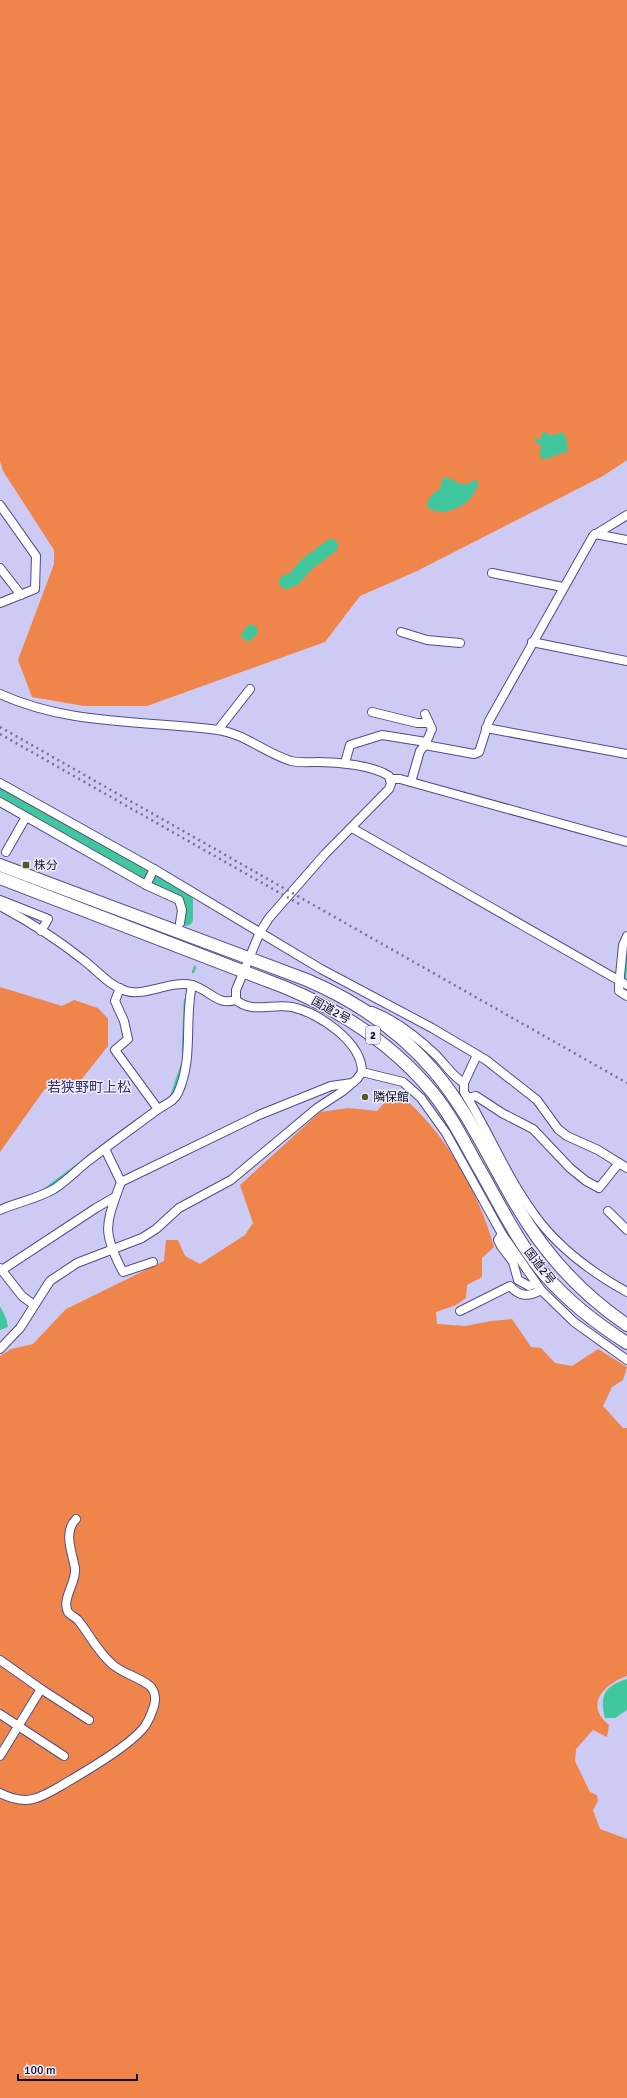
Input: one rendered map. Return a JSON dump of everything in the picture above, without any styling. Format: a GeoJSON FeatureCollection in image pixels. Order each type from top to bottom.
{"type":"FeatureCollection","features":[{"type":"Feature","properties":{"kind":"highway","name":"国道2号"},"geometry":{"type":"LineString","coordinates":[[0,865],[321,986],[364,1009],[396,1034],[434,1071],[452,1095],[519,1210],[553,1258],[589,1296],[627,1325]]}},
{"type":"Feature","properties":{"kind":"highway","name":"国道2号"},"geometry":{"type":"LineString","coordinates":[[0,878],[244,971],[324,1004],[368,1032],[409,1066],[434,1094],[457,1128],[508,1220],[545,1275],[573,1303],[627,1343]]}},
{"type":"Feature","properties":{"kind":"street"},"geometry":{"type":"LineString","coordinates":[[0,505],[36,556],[35,589],[0,603]]}},
{"type":"Feature","properties":{"kind":"street"},"geometry":{"type":"LineString","coordinates":[[345,763],[350,745],[382,735],[477,754],[481,749],[486,728],[532,642],[595,534],[627,516]]}},
{"type":"Feature","properties":{"kind":"street"},"geometry":{"type":"LineString","coordinates":[[595,534],[627,540]]}},
{"type":"Feature","properties":{"kind":"street"},"geometry":{"type":"LineString","coordinates":[[0,568],[21,595]]}},
{"type":"Feature","properties":{"kind":"street"},"geometry":{"type":"LineString","coordinates":[[492,573],[563,587]]}},
{"type":"Feature","properties":{"kind":"street"},"geometry":{"type":"LineString","coordinates":[[401,632],[427,640],[460,643]]}},
{"type":"Feature","properties":{"kind":"street"},"geometry":{"type":"LineString","coordinates":[[532,642],[627,661]]}},
{"type":"Feature","properties":{"kind":"street"},"geometry":{"type":"LineString","coordinates":[[218,730],[250,689]]}},
{"type":"Feature","properties":{"kind":"street"},"geometry":{"type":"LineString","coordinates":[[0,694],[51,712],[68,715],[136,724],[218,730],[234,733],[290,761],[345,763],[383,773],[390,779],[400,779],[627,842]]}},
{"type":"Feature","properties":{"kind":"street"},"geometry":{"type":"LineString","coordinates":[[372,712],[417,724],[429,723]]}},
{"type":"Feature","properties":{"kind":"street"},"geometry":{"type":"LineString","coordinates":[[411,782],[420,751],[426,744],[432,729],[425,714]]}},
{"type":"Feature","properties":{"kind":"street"},"geometry":{"type":"LineString","coordinates":[[486,728],[627,754]]}},
{"type":"Feature","properties":{"kind":"street"},"geometry":{"type":"LineString","coordinates":[[236,1000],[236,990],[260,932],[269,918],[296,885],[389,789],[391,784],[390,779]]}},
{"type":"Feature","properties":{"kind":"street"},"geometry":{"type":"LineString","coordinates":[[0,783],[260,932],[321,969],[426,1025],[486,1060],[537,1100],[558,1129],[567,1136],[598,1150],[627,1168]]}},
{"type":"Feature","properties":{"kind":"street"},"geometry":{"type":"LineString","coordinates":[[0,802],[146,884],[179,900],[182,910],[180,923]]}},
{"type":"Feature","properties":{"kind":"street"},"geometry":{"type":"LineString","coordinates":[[6,852],[26,816]]}},
{"type":"Feature","properties":{"kind":"street"},"geometry":{"type":"LineString","coordinates":[[352,828],[627,984]]}},
{"type":"Feature","properties":{"kind":"street"},"geometry":{"type":"LineString","coordinates":[[146,884],[154,871]]}},
{"type":"Feature","properties":{"kind":"street"},"geometry":{"type":"LineString","coordinates":[[0,900],[48,919],[42,931]]}},
{"type":"Feature","properties":{"kind":"street"},"geometry":{"type":"LineString","coordinates":[[0,906],[42,931],[83,960],[106,980],[120,988],[137,993],[168,986],[192,985],[217,1000],[229,1002],[236,1000],[248,1007],[291,1007],[307,1012],[334,1027],[358,1054],[362,1063],[362,1072],[352,1083],[343,1091],[317,1108],[231,1180],[179,1208],[156,1229],[147,1235],[77,1263],[50,1281],[12,1338],[0,1349]]}},
{"type":"Feature","properties":{"kind":"street"},"geometry":{"type":"LineString","coordinates":[[627,936],[623,945],[619,980],[620,991],[627,996]]}},
{"type":"Feature","properties":{"kind":"street"},"geometry":{"type":"LineString","coordinates":[[0,1210],[28,1201],[55,1189],[157,1107],[172,1102],[178,1094],[187,1065],[189,1049],[188,1003],[192,985]]}},
{"type":"Feature","properties":{"kind":"street"},"geometry":{"type":"LineString","coordinates":[[120,988],[115,1001],[124,1021],[128,1039],[115,1050],[157,1107]]}},
{"type":"Feature","properties":{"kind":"street"},"geometry":{"type":"LineString","coordinates":[[364,1009],[382,1015],[408,1032],[436,1055],[457,1079],[464,1082]]}},
{"type":"Feature","properties":{"kind":"street"},"geometry":{"type":"LineString","coordinates":[[477,1055],[464,1082],[464,1092],[523,1198],[534,1214],[563,1247],[587,1268],[627,1292]]}},
{"type":"Feature","properties":{"kind":"street"},"geometry":{"type":"LineString","coordinates":[[362,1072],[403,1082],[421,1098],[446,1133],[502,1234],[541,1290],[574,1322],[627,1360]]}},
{"type":"Feature","properties":{"kind":"street"},"geometry":{"type":"LineString","coordinates":[[121,1182],[259,1115],[331,1086],[352,1083]]}},
{"type":"Feature","properties":{"kind":"street"},"geometry":{"type":"LineString","coordinates":[[468,1098],[476,1096],[502,1113],[533,1128],[570,1168],[586,1181],[599,1188],[619,1163]]}},
{"type":"Feature","properties":{"kind":"street"},"geometry":{"type":"LineString","coordinates":[[105,1149],[121,1182],[107,1222],[111,1250],[123,1272],[153,1262]]}},
{"type":"Feature","properties":{"kind":"street"},"geometry":{"type":"LineString","coordinates":[[34,1305],[22,1296],[1,1269],[100,1204],[116,1197]]}},
{"type":"Feature","properties":{"kind":"street"},"geometry":{"type":"LineString","coordinates":[[608,1211],[627,1230]]}},
{"type":"Feature","properties":{"kind":"street"},"geometry":{"type":"LineString","coordinates":[[502,1234],[498,1240],[513,1262],[518,1280],[529,1286],[535,1284]]}},
{"type":"Feature","properties":{"kind":"street"},"geometry":{"type":"LineString","coordinates":[[559,1255],[563,1247]]}},
{"type":"Feature","properties":{"kind":"street"},"geometry":{"type":"LineString","coordinates":[[460,1311],[510,1286],[522,1296],[529,1296],[541,1290]]}},
{"type":"Feature","properties":{"kind":"street"},"geometry":{"type":"LineString","coordinates":[[0,1793],[11,1798],[24,1801],[35,1800],[55,1789],[93,1766],[127,1742],[147,1724],[154,1707],[156,1699],[150,1687],[114,1665],[92,1643],[77,1619],[69,1612],[66,1605],[76,1573],[68,1535],[71,1524],[76,1519]]}},
{"type":"Feature","properties":{"kind":"street"},"geometry":{"type":"LineString","coordinates":[[0,1660],[89,1720]]}},
{"type":"Feature","properties":{"kind":"street"},"geometry":{"type":"LineString","coordinates":[[0,1756],[41,1689]]}},
{"type":"Feature","properties":{"kind":"street"},"geometry":{"type":"LineString","coordinates":[[0,1714],[64,1756]]}},
{"type":"Feature","properties":{"kind":"shaded area"},"geometry":{"type":"Polygon","coordinates":[[[0,0],[627,0],[627,460],[603,476],[417,571],[360,596],[325,642],[147,706],[84,706],[32,697],[18,660],[54,564],[54,550],[3,471],[0,461],[0,0]]]}},
{"type":"Feature","properties":{"kind":"shaded area"},"geometry":{"type":"Polygon","coordinates":[[[546,432],[549,435],[554,435],[562,432],[566,437],[568,451],[543,460],[539,453],[542,446],[537,444],[535,440],[537,438],[541,440],[542,433],[546,432]]]}},
{"type":"Feature","properties":{"kind":"shaded area"},"geometry":{"type":"Polygon","coordinates":[[[443,477],[462,484],[466,484],[477,479],[478,487],[467,502],[457,508],[442,512],[432,510],[427,507],[428,501],[431,496],[440,489],[443,477]]]}},
{"type":"Feature","properties":{"kind":"shaded area"},"geometry":{"type":"Polygon","coordinates":[[[248,625],[254,625],[258,629],[257,634],[249,642],[240,636],[248,625]]]}},
{"type":"Feature","properties":{"kind":"shaded area"},"geometry":{"type":"Polygon","coordinates":[[[0,987],[62,1006],[74,1000],[98,1008],[108,1019],[108,1046],[81,1080],[58,1081],[44,1090],[0,1152],[0,987]]]}},
{"type":"Feature","properties":{"kind":"shaded area"},"geometry":{"type":"Polygon","coordinates":[[[407,1101],[436,1131],[460,1168],[480,1207],[494,1247],[482,1258],[482,1277],[467,1285],[466,1298],[456,1305],[436,1312],[437,1324],[465,1326],[512,1319],[531,1347],[541,1348],[555,1363],[572,1366],[598,1349],[627,1367],[623,1380],[612,1387],[603,1406],[623,1428],[627,1428],[627,1676],[611,1684],[600,1696],[598,1710],[609,1725],[607,1737],[593,1730],[576,1749],[575,1761],[590,1792],[597,1795],[598,1801],[593,1810],[600,1829],[627,1839],[627,2098],[0,2098],[0,1356],[11,1349],[33,1344],[66,1309],[164,1261],[166,1240],[178,1240],[185,1256],[200,1264],[245,1235],[253,1223],[240,1185],[320,1112],[348,1108],[377,1111],[385,1102],[407,1101]]]}},
{"type":"Feature","properties":{"kind":"shaded area"},"geometry":{"type":"Polygon","coordinates":[[[0,1306],[6,1318],[8,1327],[0,1330],[0,1306]]]}},
{"type":"Feature","properties":{"kind":"shaded area"},"geometry":{"type":"Polygon","coordinates":[[[627,1679],[627,1710],[615,1718],[605,1718],[603,1703],[606,1692],[613,1685],[627,1679]]]}},
{"type":"Feature","properties":{"kind":"waterway"},"geometry":{"type":"LineString","coordinates":[[286,582],[294,579],[306,565],[331,546]]}},
{"type":"Feature","properties":{"kind":"waterway"},"geometry":{"type":"LineString","coordinates":[[0,794],[186,899],[186,919]]}},
{"type":"Feature","properties":{"kind":"waterway"},"geometry":{"type":"LineString","coordinates":[[625,978],[627,952]]}},
{"type":"Feature","properties":{"kind":"waterway"},"geometry":{"type":"LineString","coordinates":[[193,972],[195,967]]}},
{"type":"Feature","properties":{"kind":"waterway"},"geometry":{"type":"LineString","coordinates":[[624,987],[627,991]]}},
{"type":"Feature","properties":{"kind":"waterway"},"geometry":{"type":"LineString","coordinates":[[183,1051],[185,1000]]}},
{"type":"Feature","properties":{"kind":"waterway"},"geometry":{"type":"LineString","coordinates":[[171,1097],[183,1062]]}},
{"type":"Feature","properties":{"kind":"waterway"},"geometry":{"type":"LineString","coordinates":[[44,1190],[80,1163]]}},
{"type":"Feature","properties":{"kind":"tunnel"},"geometry":{"type":"LineString","coordinates":[[535,1284],[559,1255]]}},
{"type":"Feature","properties":{"kind":"railway"},"geometry":{"type":"LineString","coordinates":[[0,727],[627,1083]]}},
{"type":"Feature","properties":{"kind":"railway"},"geometry":{"type":"LineString","coordinates":[[0,734],[301,905]]}},
{"type":"Feature","properties":{"kind":"place","name":"株分"},"geometry":{"type":"Point","coordinates":[26,865]}},
{"type":"Feature","properties":{"kind":"place","name":"隣保館"},"geometry":{"type":"Point","coordinates":[365,1097]}},
{"type":"Feature","properties":{"kind":"district","name":"若狭野町上松"},"geometry":{"type":"Point","coordinates":[89,1087]}}]}
